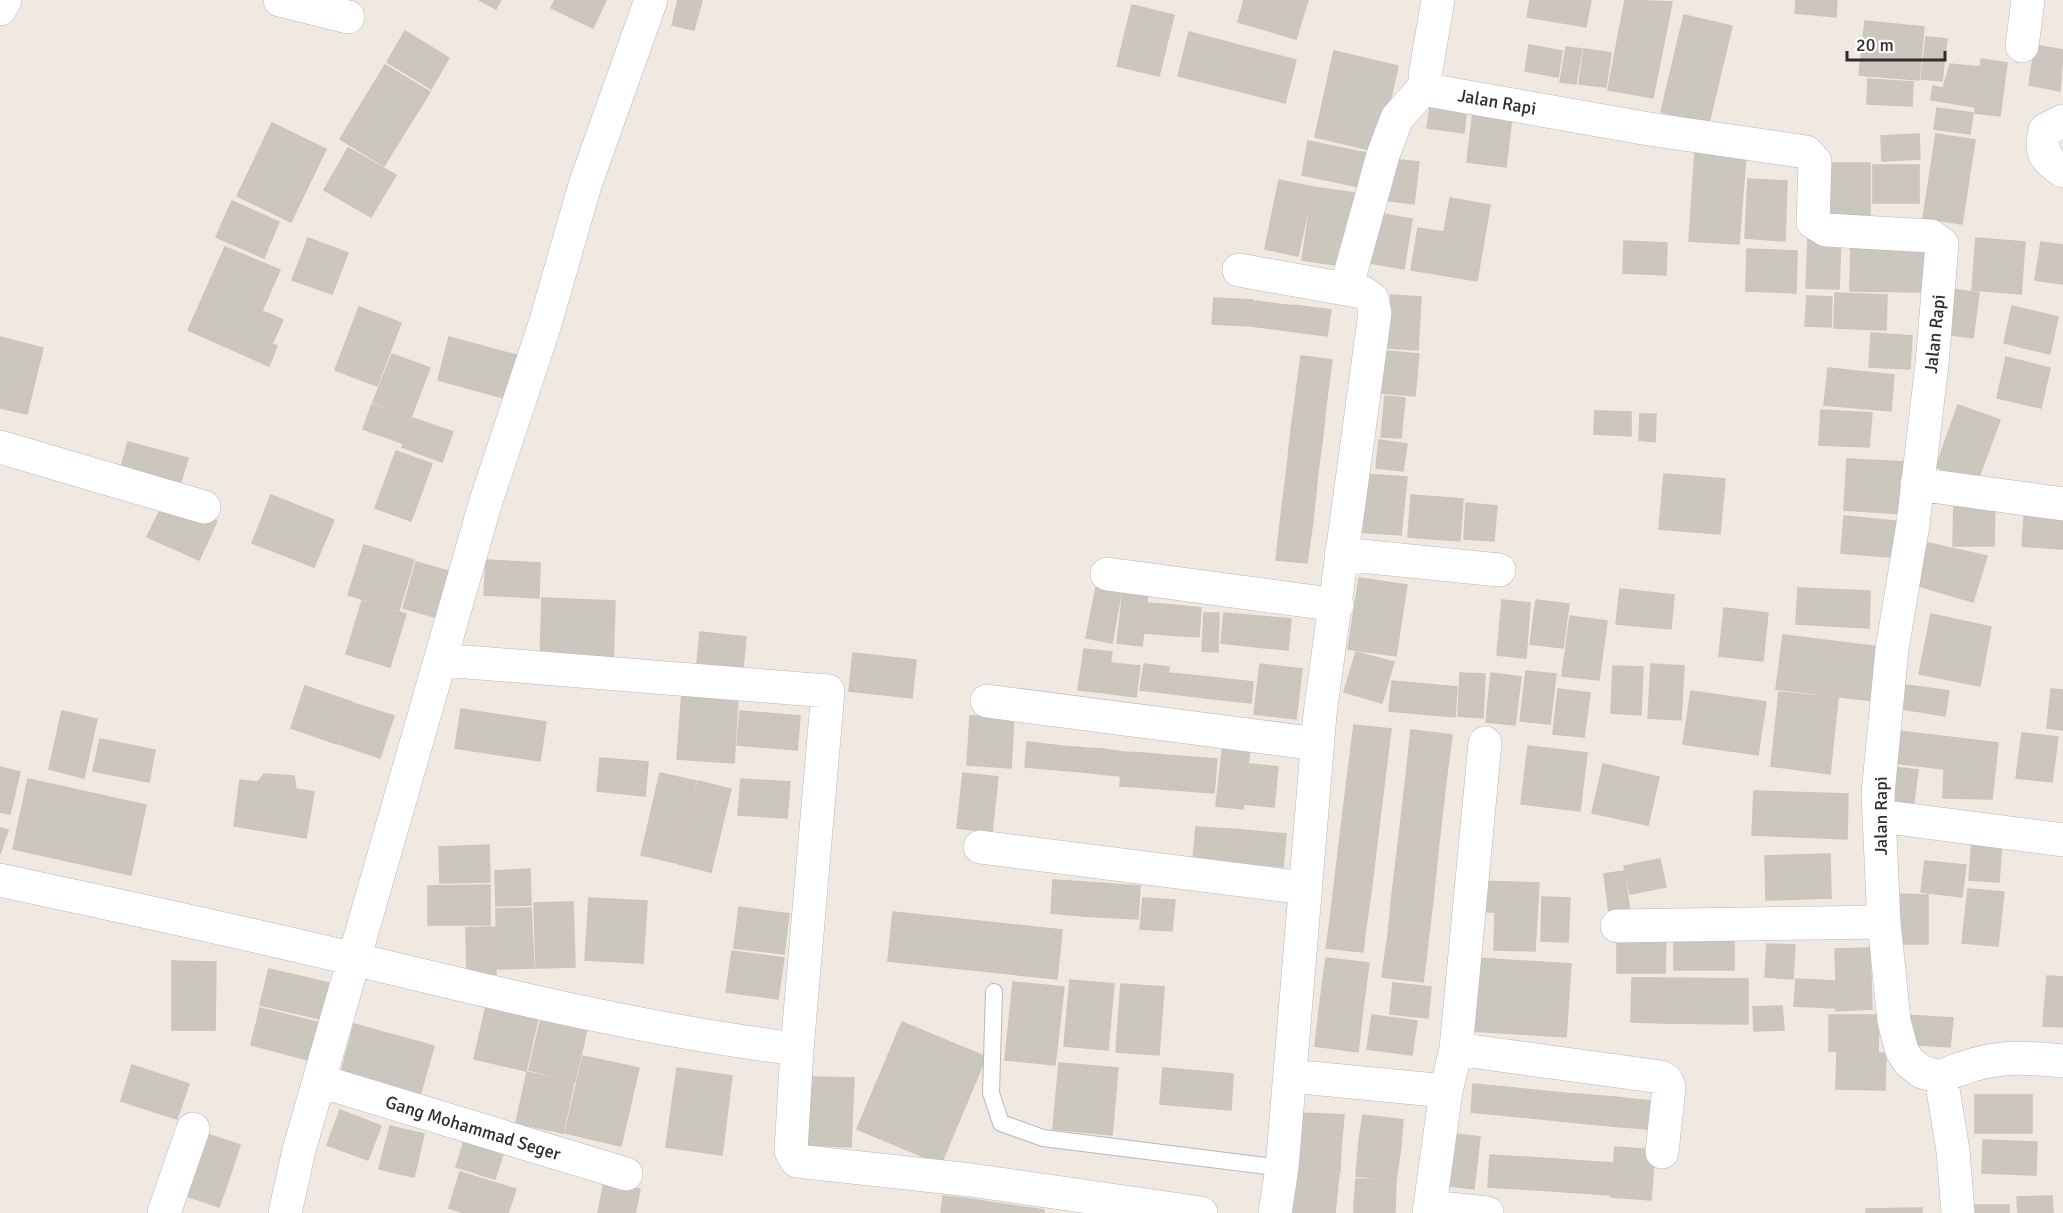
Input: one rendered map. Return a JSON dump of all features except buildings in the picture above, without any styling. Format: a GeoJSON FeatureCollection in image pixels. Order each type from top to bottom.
{"type":"FeatureCollection","features":[{"type":"Feature","properties":{"kind":"street"},"geometry":{"type":"LineString","coordinates":[[0,9],[5,0]]}},
{"type":"Feature","properties":{"kind":"street"},"geometry":{"type":"LineString","coordinates":[[280,0],[348,17]]}},
{"type":"Feature","properties":{"kind":"street"},"geometry":{"type":"LineString","coordinates":[[285,1213],[299,1150],[486,501],[545,324],[585,185],[651,0]]}},
{"type":"Feature","properties":{"kind":"street"},"geometry":{"type":"LineString","coordinates":[[1346,289],[1383,155],[1397,118],[1427,84],[1425,76],[1438,0]]}},
{"type":"Feature","properties":{"kind":"street"},"geometry":{"type":"LineString","coordinates":[[2022,46],[2028,0]]}},
{"type":"Feature","properties":{"kind":"street","name":"Jalan Rapi"},"geometry":{"type":"LineString","coordinates":[[1427,84],[1433,91],[1638,127],[1806,152],[1815,162],[1814,222],[1818,227],[1826,230],[1931,236],[1938,239],[1943,251],[1913,524],[1892,649],[1878,794],[1884,922],[1894,1021],[1902,1051],[1909,1062],[1922,1072],[1941,1077]]}},
{"type":"Feature","properties":{"kind":"street"},"geometry":{"type":"LineString","coordinates":[[2063,121],[2045,130],[2042,145],[2049,162],[2063,171]]}},
{"type":"Feature","properties":{"kind":"street"},"geometry":{"type":"LineString","coordinates":[[1239,270],[1362,292],[1372,299],[1375,313],[1341,554],[1318,744],[1282,1168],[1275,1213]]}},
{"type":"Feature","properties":{"kind":"street"},"geometry":{"type":"LineString","coordinates":[[0,447],[204,507]]}},
{"type":"Feature","properties":{"kind":"street"},"geometry":{"type":"LineString","coordinates":[[1917,484],[2063,504]]}},
{"type":"Feature","properties":{"kind":"street"},"geometry":{"type":"LineString","coordinates":[[1341,554],[1500,570]]}},
{"type":"Feature","properties":{"kind":"street"},"geometry":{"type":"LineString","coordinates":[[1107,574],[1336,605]]}},
{"type":"Feature","properties":{"kind":"street"},"geometry":{"type":"LineString","coordinates":[[442,660],[828,691],[796,1049],[791,1151],[796,1161],[972,1180],[1202,1213]]}},
{"type":"Feature","properties":{"kind":"street"},"geometry":{"type":"LineString","coordinates":[[987,700],[1318,744]]}},
{"type":"Feature","properties":{"kind":"street"},"geometry":{"type":"LineString","coordinates":[[1485,743],[1456,1048],[1446,1091],[1430,1210],[1487,1213]]}},
{"type":"Feature","properties":{"kind":"street"},"geometry":{"type":"LineString","coordinates":[[1879,816],[2063,840]]}},
{"type":"Feature","properties":{"kind":"street"},"geometry":{"type":"LineString","coordinates":[[980,847],[1304,888]]}},
{"type":"Feature","properties":{"kind":"street"},"geometry":{"type":"LineString","coordinates":[[0,880],[355,959],[531,1002],[730,1041],[796,1049]]}},
{"type":"Feature","properties":{"kind":"street"},"geometry":{"type":"LineString","coordinates":[[1617,926],[1884,922]]}},
{"type":"Feature","properties":{"kind":"street"},"geometry":{"type":"LineString","coordinates":[[1456,1048],[1666,1080],[1669,1087],[1662,1152]]}},
{"type":"Feature","properties":{"kind":"street"},"geometry":{"type":"LineString","coordinates":[[1958,1213],[1953,1151],[1941,1077],[1965,1065],[1993,1058],[2028,1057],[2063,1061]]}},
{"type":"Feature","properties":{"kind":"street"},"geometry":{"type":"LineString","coordinates":[[1290,1076],[1446,1091]]}},
{"type":"Feature","properties":{"kind":"street","name":"Gang Mohammad Seger"},"geometry":{"type":"LineString","coordinates":[[320,1081],[626,1174]]}},
{"type":"Feature","properties":{"kind":"street"},"geometry":{"type":"LineString","coordinates":[[164,1213],[192,1129]]}},
{"type":"Feature","properties":{"kind":"lane"},"geometry":{"type":"LineString","coordinates":[[994,992],[991,1093],[1001,1123],[1043,1138],[1282,1168]]}}]}
